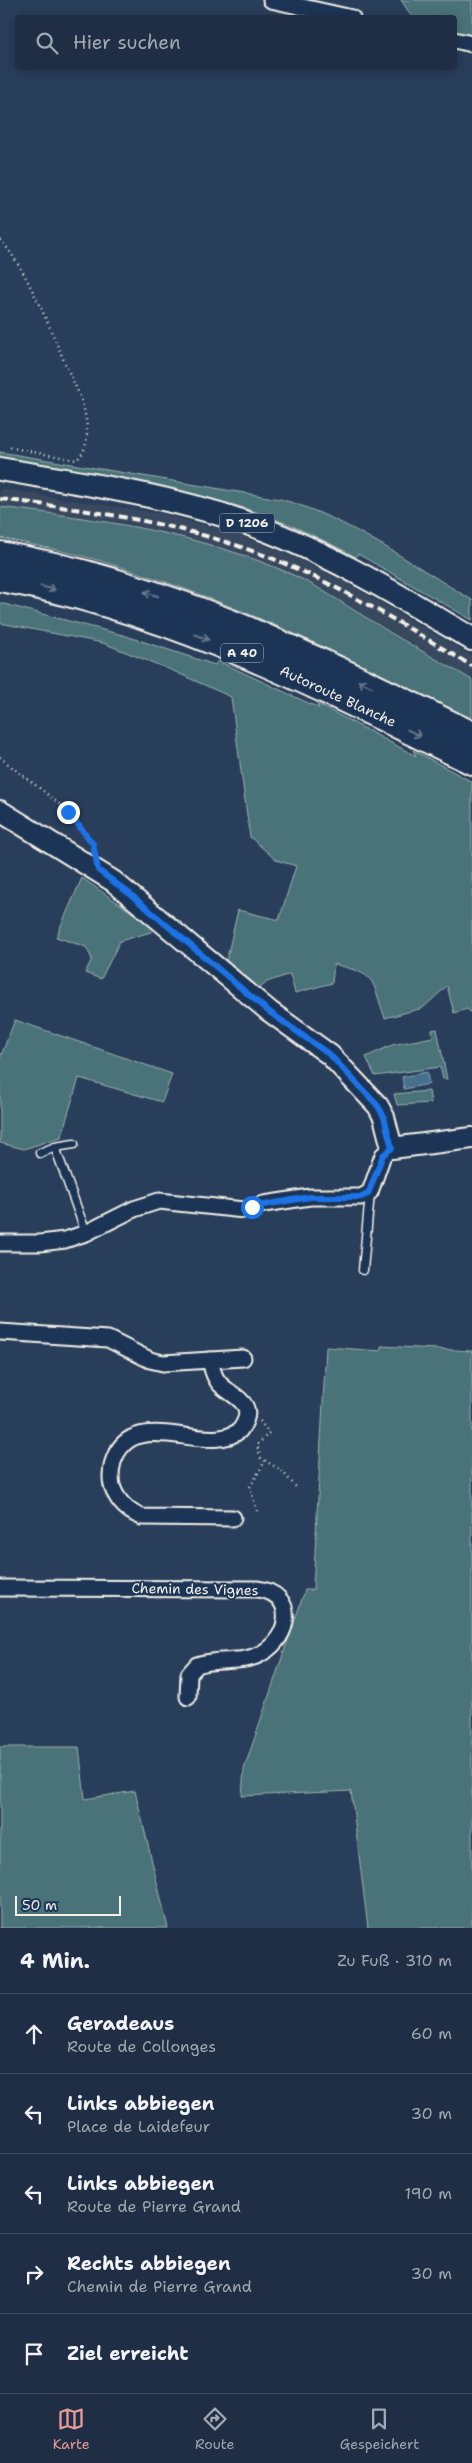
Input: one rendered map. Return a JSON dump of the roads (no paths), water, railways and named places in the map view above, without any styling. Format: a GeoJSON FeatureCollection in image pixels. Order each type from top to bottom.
{"type":"FeatureCollection","features":[{"type":"Feature","properties":{"kind":"highway","name":"Autoroute Blanche"},"geometry":{"type":"LineString","coordinates":[[0,554],[108,580],[218,618],[311,658],[472,735]]}},
{"type":"Feature","properties":{"kind":"highway","name":"Autoroute Blanche"},"geometry":{"type":"LineString","coordinates":[[0,578],[111,605],[211,640],[294,676],[472,761]]}},
{"type":"Feature","properties":{"kind":"main road","name":"D 1206"},"geometry":{"type":"LineString","coordinates":[[0,468],[167,499],[256,526],[302,545],[353,571],[472,639]]}},
{"type":"Feature","properties":{"kind":"street"},"geometry":{"type":"LineString","coordinates":[[271,0],[338,15]]}},
{"type":"Feature","properties":{"kind":"street"},"geometry":{"type":"LineString","coordinates":[[457,41],[472,44]]}},
{"type":"Feature","properties":{"kind":"street"},"geometry":{"type":"LineString","coordinates":[[0,811],[98,870],[130,894],[268,1011],[330,1055],[378,1106],[384,1117],[392,1148]]}},
{"type":"Feature","properties":{"kind":"street"},"geometry":{"type":"LineString","coordinates":[[0,1243],[54,1242],[86,1233],[134,1208],[159,1201],[244,1210],[264,1204],[310,1197],[367,1194],[383,1155],[392,1148],[472,1138]]}},
{"type":"Feature","properties":{"kind":"street"},"geometry":{"type":"LineString","coordinates":[[0,1332],[108,1339],[150,1360],[163,1363],[243,1358]]}},
{"type":"Feature","properties":{"kind":"street"},"geometry":{"type":"LineString","coordinates":[[210,1360],[213,1372],[220,1384],[238,1396],[242,1402],[246,1416],[240,1430],[232,1436],[224,1438],[158,1434],[136,1436],[123,1446],[116,1455],[111,1479],[120,1502],[130,1511],[142,1516],[233,1518]]}},
{"type":"Feature","properties":{"kind":"street","name":"Chemin des Vignes"},"geometry":{"type":"LineString","coordinates":[[0,1588],[257,1589],[275,1594],[282,1603],[285,1617],[283,1628],[276,1642],[262,1653],[250,1658],[197,1665],[189,1674],[188,1697]]}},
{"type":"Feature","properties":{"kind":"lane"},"geometry":{"type":"LineString","coordinates":[[40,1152],[74,1144]]}},
{"type":"Feature","properties":{"kind":"lane"},"geometry":{"type":"LineString","coordinates":[[55,1147],[86,1233]]}},
{"type":"Feature","properties":{"kind":"lane"},"geometry":{"type":"LineString","coordinates":[[363,1270],[367,1194]]}},
{"type":"Feature","properties":{"kind":"railway"},"geometry":{"type":"LineString","coordinates":[[0,499],[131,518],[227,542],[286,564],[341,590],[472,666]]}}]}
